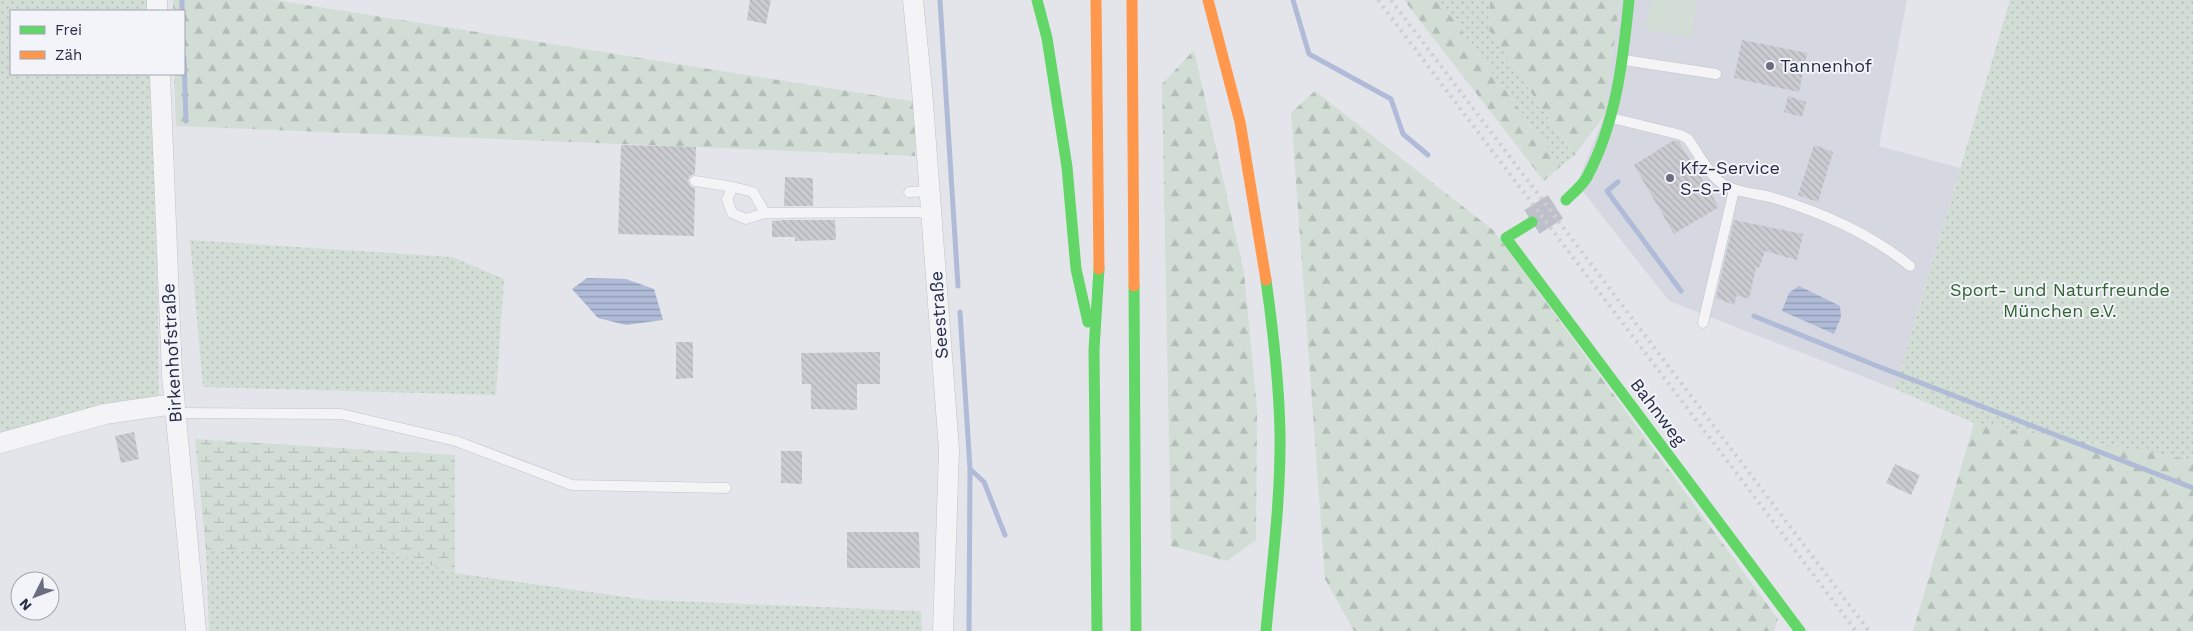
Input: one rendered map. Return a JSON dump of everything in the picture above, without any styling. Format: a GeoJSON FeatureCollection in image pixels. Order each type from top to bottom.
{"type":"FeatureCollection","features":[{"type":"Feature","properties":{"kind":"main road"},"geometry":{"type":"LineString","coordinates":[[1037,0],[1047,38],[1067,167],[1076,269],[1094,350]]}},
{"type":"Feature","properties":{"kind":"main road"},"geometry":{"type":"LineString","coordinates":[[1096,0],[1100,274],[1094,350],[1097,631]]}},
{"type":"Feature","properties":{"kind":"main road"},"geometry":{"type":"LineString","coordinates":[[1132,0],[1136,631]]}},
{"type":"Feature","properties":{"kind":"main road"},"geometry":{"type":"LineString","coordinates":[[1208,0],[1240,122],[1260,234],[1274,335],[1280,434],[1275,538],[1266,631]]}},
{"type":"Feature","properties":{"kind":"main road"},"geometry":{"type":"LineString","coordinates":[[1566,200],[1586,179],[1611,118],[1623,60],[1629,0]]}},
{"type":"Feature","properties":{"kind":"main road","name":"Bahnweg"},"geometry":{"type":"LineString","coordinates":[[1532,222],[1506,238],[1800,631]]}},
{"type":"Feature","properties":{"kind":"street","name":"Seestraße"},"geometry":{"type":"LineString","coordinates":[[913,0],[950,450],[943,631]]}},
{"type":"Feature","properties":{"kind":"street","name":"Birkenhofstraße"},"geometry":{"type":"LineString","coordinates":[[160,75],[175,409],[196,631]]}},
{"type":"Feature","properties":{"kind":"street"},"geometry":{"type":"LineString","coordinates":[[0,443],[105,414],[175,409]]}},
{"type":"Feature","properties":{"kind":"lane"},"geometry":{"type":"LineString","coordinates":[[1623,60],[1716,74]]}},
{"type":"Feature","properties":{"kind":"lane"},"geometry":{"type":"LineString","coordinates":[[1611,118],[1681,135],[1688,139],[1697,150],[1715,177],[1734,190],[1773,198],[1830,218],[1875,241],[1910,266]]}},
{"type":"Feature","properties":{"kind":"lane"},"geometry":{"type":"LineString","coordinates":[[695,181],[753,192],[764,213]]}},
{"type":"Feature","properties":{"kind":"lane"},"geometry":{"type":"LineString","coordinates":[[733,187],[727,199],[732,213],[746,219],[764,213],[917,212],[932,214]]}},
{"type":"Feature","properties":{"kind":"lane"},"geometry":{"type":"LineString","coordinates":[[1703,323],[1734,190]]}},
{"type":"Feature","properties":{"kind":"lane"},"geometry":{"type":"LineString","coordinates":[[909,192],[930,191]]}},
{"type":"Feature","properties":{"kind":"lane"},"geometry":{"type":"LineString","coordinates":[[175,409],[341,414],[456,441],[572,485],[726,488]]}},
{"type":"Feature","properties":{"kind":"shaded area"},"geometry":{"type":"Polygon","coordinates":[[[1620,0],[1907,0],[1879,146],[1960,168],[1895,389],[1669,301],[1577,184],[1604,116],[1620,0]]]}},
{"type":"Feature","properties":{"kind":"green space"},"geometry":{"type":"Polygon","coordinates":[[[0,0],[147,0],[148,10],[10,10],[10,75],[150,75],[157,252],[159,401],[65,416],[0,432],[0,0]]]}},
{"type":"Feature","properties":{"kind":"green space"},"geometry":{"type":"Polygon","coordinates":[[[173,0],[275,0],[917,102],[915,156],[176,126],[174,75],[185,75],[185,10],[173,10],[173,0]]]}},
{"type":"Feature","properties":{"kind":"green space"},"geometry":{"type":"Polygon","coordinates":[[[1404,0],[1439,0],[1561,166],[1544,181],[1404,0]]]}},
{"type":"Feature","properties":{"kind":"green space"},"geometry":{"type":"Polygon","coordinates":[[[1439,0],[1490,0],[1489,30],[1574,156],[1561,166],[1439,0]]]}},
{"type":"Feature","properties":{"kind":"green space"},"geometry":{"type":"Polygon","coordinates":[[[1490,0],[1620,0],[1604,116],[1574,156],[1489,30],[1490,0]]]}},
{"type":"Feature","properties":{"kind":"green space"},"geometry":{"type":"Polygon","coordinates":[[[1651,0],[1697,0],[1692,37],[1646,30],[1651,0]]]}},
{"type":"Feature","properties":{"kind":"green space","name":"Sport- und Naturfreunde München e.V."},"geometry":{"type":"Polygon","coordinates":[[[2010,0],[2193,0],[2193,460],[1974,423],[1895,389],[2010,0]]]}},
{"type":"Feature","properties":{"kind":"green space"},"geometry":{"type":"Polygon","coordinates":[[[1194,50],[1244,272],[1257,409],[1256,540],[1227,561],[1171,546],[1162,84],[1194,50]]]}},
{"type":"Feature","properties":{"kind":"green space"},"geometry":{"type":"Polygon","coordinates":[[[1315,91],[1493,230],[1778,619],[1774,631],[1354,631],[1325,579],[1291,113],[1315,91]]]}},
{"type":"Feature","properties":{"kind":"green space"},"geometry":{"type":"Polygon","coordinates":[[[190,240],[452,257],[504,279],[496,395],[203,387],[190,240]]]}},
{"type":"Feature","properties":{"kind":"green space"},"geometry":{"type":"Polygon","coordinates":[[[1974,423],[2193,460],[2193,631],[1913,631],[1974,423]]]}},
{"type":"Feature","properties":{"kind":"green space"},"geometry":{"type":"Polygon","coordinates":[[[195,439],[455,455],[455,573],[378,548],[206,550],[195,439]]]}},
{"type":"Feature","properties":{"kind":"green space"},"geometry":{"type":"Polygon","coordinates":[[[378,548],[455,573],[648,600],[921,611],[922,631],[209,631],[206,550],[378,548]]]}},
{"type":"Feature","properties":{"kind":"water"},"geometry":{"type":"Polygon","coordinates":[[[587,278],[626,279],[654,289],[663,320],[626,325],[598,318],[572,289],[587,278]]]}},
{"type":"Feature","properties":{"kind":"water"},"geometry":{"type":"Polygon","coordinates":[[[1799,286],[1840,306],[1841,317],[1834,334],[1782,311],[1789,293],[1799,286]]]}},
{"type":"Feature","properties":{"kind":"building"},"geometry":{"type":"Polygon","coordinates":[[[750,0],[771,0],[766,24],[747,20],[750,0]]]}},
{"type":"Feature","properties":{"kind":"building","name":"Tannenhof"},"geometry":{"type":"Polygon","coordinates":[[[1742,40],[1807,53],[1799,92],[1734,78],[1742,40]]]}},
{"type":"Feature","properties":{"kind":"building"},"geometry":{"type":"Polygon","coordinates":[[[1788,96],[1806,102],[1802,117],[1784,112],[1788,96]]]}},
{"type":"Feature","properties":{"kind":"building"},"geometry":{"type":"Polygon","coordinates":[[[1674,140],[1679,142],[1719,207],[1674,234],[1634,165],[1674,140]]]}},
{"type":"Feature","properties":{"kind":"building"},"geometry":{"type":"Polygon","coordinates":[[[621,145],[696,147],[695,174],[690,176],[688,180],[690,186],[695,188],[694,236],[618,234],[621,145]]]}},
{"type":"Feature","properties":{"kind":"building"},"geometry":{"type":"Polygon","coordinates":[[[1814,145],[1833,152],[1818,202],[1798,195],[1814,145]]]}},
{"type":"Feature","properties":{"kind":"building"},"geometry":{"type":"Polygon","coordinates":[[[785,177],[813,178],[813,206],[784,206],[785,177]]]}},
{"type":"Feature","properties":{"kind":"building"},"geometry":{"type":"Polygon","coordinates":[[[835,220],[836,240],[795,241],[795,237],[772,237],[772,221],[835,220]]]}},
{"type":"Feature","properties":{"kind":"building"},"geometry":{"type":"Polygon","coordinates":[[[1734,220],[1803,234],[1797,260],[1765,251],[1759,268],[1756,267],[1749,299],[1737,295],[1734,305],[1716,298],[1734,220]]]}},
{"type":"Feature","properties":{"kind":"building"},"geometry":{"type":"Polygon","coordinates":[[[676,342],[693,342],[693,378],[676,379],[676,342]]]}},
{"type":"Feature","properties":{"kind":"building"},"geometry":{"type":"Polygon","coordinates":[[[880,352],[880,384],[857,384],[857,410],[811,409],[811,384],[802,384],[801,353],[880,352]]]}},
{"type":"Feature","properties":{"kind":"building"},"geometry":{"type":"Polygon","coordinates":[[[134,432],[139,459],[121,463],[115,436],[134,432]]]}},
{"type":"Feature","properties":{"kind":"building"},"geometry":{"type":"Polygon","coordinates":[[[781,451],[802,451],[802,484],[781,483],[781,451]]]}},
{"type":"Feature","properties":{"kind":"building"},"geometry":{"type":"Polygon","coordinates":[[[1895,464],[1920,475],[1911,495],[1886,483],[1895,464]]]}},
{"type":"Feature","properties":{"kind":"building"},"geometry":{"type":"Polygon","coordinates":[[[847,532],[919,532],[920,568],[847,568],[847,532]]]}},
{"type":"Feature","properties":{"kind":"waterway"},"geometry":{"type":"LineString","coordinates":[[182,0],[182,10]]}},
{"type":"Feature","properties":{"kind":"waterway"},"geometry":{"type":"LineString","coordinates":[[940,0],[958,286]]}},
{"type":"Feature","properties":{"kind":"waterway"},"geometry":{"type":"LineString","coordinates":[[1293,0],[1309,54],[1391,99],[1403,134],[1428,155]]}},
{"type":"Feature","properties":{"kind":"waterway"},"geometry":{"type":"LineString","coordinates":[[185,75],[186,121]]}},
{"type":"Feature","properties":{"kind":"waterway"},"geometry":{"type":"LineString","coordinates":[[1618,182],[1607,191],[1681,291]]}},
{"type":"Feature","properties":{"kind":"waterway"},"geometry":{"type":"LineString","coordinates":[[960,312],[970,469],[984,482],[1005,535]]}},
{"type":"Feature","properties":{"kind":"waterway"},"geometry":{"type":"LineString","coordinates":[[1754,316],[1872,364],[2193,488]]}},
{"type":"Feature","properties":{"kind":"waterway"},"geometry":{"type":"LineString","coordinates":[[969,631],[970,469]]}},
{"type":"Feature","properties":{"kind":"tunnel"},"geometry":{"type":"LineString","coordinates":[[1532,222],[1566,200]]}},
{"type":"Feature","properties":{"kind":"railway"},"geometry":{"type":"LineString","coordinates":[[1378,0],[1856,631]]}},
{"type":"Feature","properties":{"kind":"railway"},"geometry":{"type":"LineString","coordinates":[[1391,0],[1869,631]]}},
{"type":"Feature","properties":{"kind":"traffic: fast"},"geometry":{"type":"LineString","coordinates":[[1037,0],[1047,38],[1067,167],[1076,269],[1088,322]]}},
{"type":"Feature","properties":{"kind":"traffic: fast"},"geometry":{"type":"LineString","coordinates":[[1566,200],[1587,177],[1605,135],[1621,69],[1629,0]]}},
{"type":"Feature","properties":{"kind":"traffic: fast"},"geometry":{"type":"LineString","coordinates":[[1532,222],[1506,238],[1800,631]]}},
{"type":"Feature","properties":{"kind":"traffic: fast"},"geometry":{"type":"LineString","coordinates":[[1097,631],[1094,350],[1099,269]]}},
{"type":"Feature","properties":{"kind":"traffic: fast"},"geometry":{"type":"LineString","coordinates":[[1266,280],[1275,356],[1280,457],[1278,507],[1266,631]]}},
{"type":"Feature","properties":{"kind":"traffic: fast"},"geometry":{"type":"LineString","coordinates":[[1134,286],[1136,631]]}},
{"type":"Feature","properties":{"kind":"traffic: slow"},"geometry":{"type":"LineString","coordinates":[[1096,0],[1099,269]]}},
{"type":"Feature","properties":{"kind":"traffic: slow"},"geometry":{"type":"LineString","coordinates":[[1132,0],[1134,286]]}},
{"type":"Feature","properties":{"kind":"traffic: slow"},"geometry":{"type":"LineString","coordinates":[[1208,0],[1240,122],[1266,280]]}},
{"type":"Feature","properties":{"kind":"place","name":"Tannenhof"},"geometry":{"type":"Point","coordinates":[1770,66]}},
{"type":"Feature","properties":{"kind":"place","name":"Kfz-Service S-S-P"},"geometry":{"type":"Point","coordinates":[1670,178]}}]}
